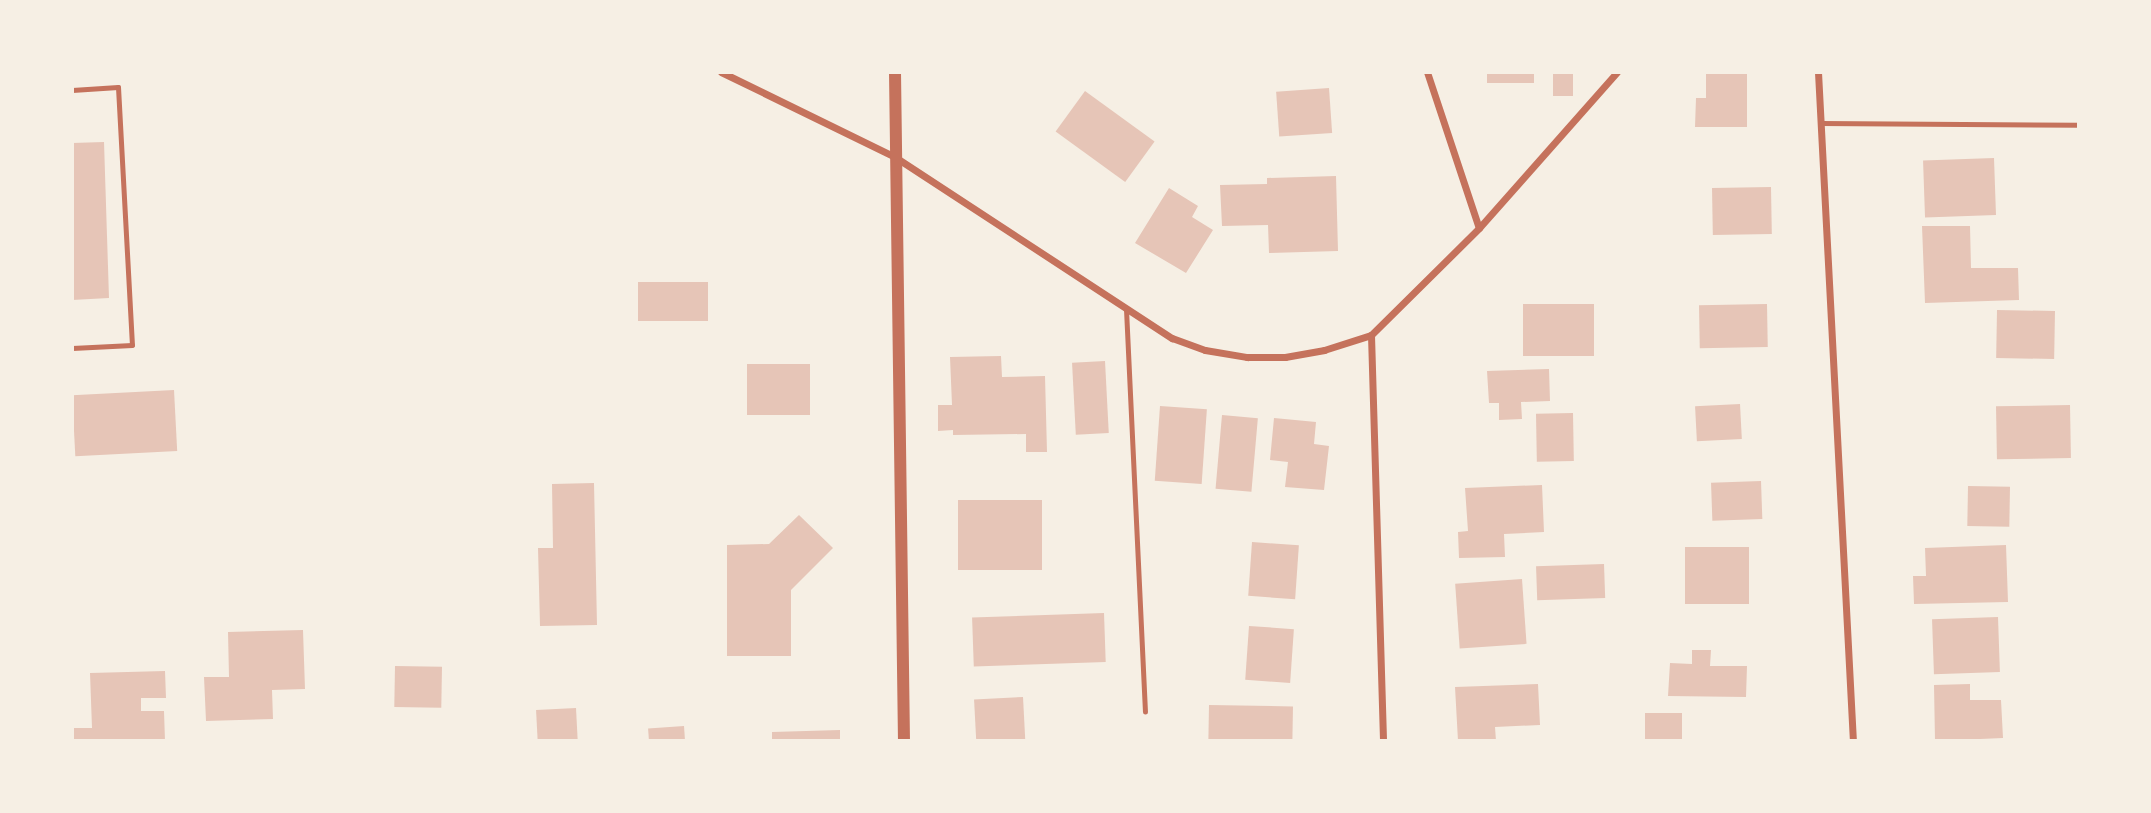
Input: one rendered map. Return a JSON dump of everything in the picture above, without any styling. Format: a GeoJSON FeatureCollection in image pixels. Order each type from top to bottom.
{"type":"FeatureCollection","features":[{"type":"Feature","properties":{"kind":"street"},"geometry":{"type":"LineString","coordinates":[[721,72],[895,157],[1172,338],[1205,350],[1247,357],[1285,357],[1371,335],[1479,228],[1617,72]]}},
{"type":"Feature","properties":{"kind":"street"},"geometry":{"type":"LineString","coordinates":[[895,72],[904,741]]}},
{"type":"Feature","properties":{"kind":"street"},"geometry":{"type":"LineString","coordinates":[[1427,72],[1479,228]]}},
{"type":"Feature","properties":{"kind":"street"},"geometry":{"type":"LineString","coordinates":[[1818,72],[1853,741]]}},
{"type":"Feature","properties":{"kind":"street"},"geometry":{"type":"LineString","coordinates":[[1371,335],[1383,741]]}},
{"type":"Feature","properties":{"kind":"lane"},"geometry":{"type":"LineString","coordinates":[[72,90],[118,87],[132,345],[72,348]]}},
{"type":"Feature","properties":{"kind":"lane"},"geometry":{"type":"LineString","coordinates":[[1821,123],[2079,125]]}},
{"type":"Feature","properties":{"kind":"lane"},"geometry":{"type":"LineString","coordinates":[[1126,309],[1145,712]]}},
{"type":"Feature","properties":{"kind":"building"},"geometry":{"type":"Polygon","coordinates":[[[1487,72],[1534,72],[1534,83],[1487,83],[1487,72]]]}},
{"type":"Feature","properties":{"kind":"building"},"geometry":{"type":"Polygon","coordinates":[[[1553,72],[1573,72],[1573,96],[1553,96],[1553,72]]]}},
{"type":"Feature","properties":{"kind":"building"},"geometry":{"type":"Polygon","coordinates":[[[1706,72],[1747,72],[1747,127],[1695,127],[1696,98],[1706,98],[1706,72]]]}},
{"type":"Feature","properties":{"kind":"building"},"geometry":{"type":"Polygon","coordinates":[[[1329,88],[1332,133],[1279,137],[1276,92],[1329,88]]]}},
{"type":"Feature","properties":{"kind":"building"},"geometry":{"type":"Polygon","coordinates":[[[1085,91],[1155,142],[1125,182],[1056,131],[1085,91]]]}},
{"type":"Feature","properties":{"kind":"building"},"geometry":{"type":"Polygon","coordinates":[[[104,142],[109,298],[72,300],[72,143],[104,142]]]}},
{"type":"Feature","properties":{"kind":"building"},"geometry":{"type":"Polygon","coordinates":[[[1994,158],[1996,215],[1925,217],[1923,160],[1994,158]]]}},
{"type":"Feature","properties":{"kind":"building"},"geometry":{"type":"Polygon","coordinates":[[[1336,176],[1338,251],[1269,253],[1268,225],[1222,226],[1220,185],[1267,184],[1267,178],[1336,176]]]}},
{"type":"Feature","properties":{"kind":"building"},"geometry":{"type":"Polygon","coordinates":[[[1771,187],[1772,234],[1713,235],[1712,188],[1771,187]]]}},
{"type":"Feature","properties":{"kind":"building"},"geometry":{"type":"Polygon","coordinates":[[[1169,188],[1198,206],[1192,217],[1213,230],[1186,273],[1135,243],[1169,188]]]}},
{"type":"Feature","properties":{"kind":"building"},"geometry":{"type":"Polygon","coordinates":[[[1922,226],[1970,226],[1971,268],[2018,268],[2019,300],[1925,303],[1922,226]]]}},
{"type":"Feature","properties":{"kind":"building"},"geometry":{"type":"Polygon","coordinates":[[[638,282],[708,282],[708,321],[638,321],[638,282]]]}},
{"type":"Feature","properties":{"kind":"building"},"geometry":{"type":"Polygon","coordinates":[[[1523,304],[1594,304],[1594,356],[1523,356],[1523,304]]]}},
{"type":"Feature","properties":{"kind":"building"},"geometry":{"type":"Polygon","coordinates":[[[1767,304],[1768,347],[1700,348],[1699,305],[1767,304]]]}},
{"type":"Feature","properties":{"kind":"building"},"geometry":{"type":"Polygon","coordinates":[[[1997,310],[2055,311],[2054,359],[1996,358],[1997,310]]]}},
{"type":"Feature","properties":{"kind":"building"},"geometry":{"type":"Polygon","coordinates":[[[1001,356],[1002,377],[1045,376],[1047,452],[1026,452],[1026,434],[953,435],[953,430],[938,431],[938,405],[952,405],[950,357],[1001,356]]]}},
{"type":"Feature","properties":{"kind":"building"},"geometry":{"type":"Polygon","coordinates":[[[1105,361],[1109,433],[1076,435],[1072,363],[1105,361]]]}},
{"type":"Feature","properties":{"kind":"building"},"geometry":{"type":"Polygon","coordinates":[[[747,364],[810,364],[810,415],[747,415],[747,364]]]}},
{"type":"Feature","properties":{"kind":"building"},"geometry":{"type":"Polygon","coordinates":[[[1549,369],[1550,401],[1521,402],[1522,419],[1499,420],[1499,403],[1489,403],[1487,371],[1549,369]]]}},
{"type":"Feature","properties":{"kind":"building"},"geometry":{"type":"Polygon","coordinates":[[[174,390],[177,451],[75,456],[72,395],[174,390]]]}},
{"type":"Feature","properties":{"kind":"building"},"geometry":{"type":"Polygon","coordinates":[[[1740,404],[1742,439],[1697,441],[1695,406],[1740,404]]]}},
{"type":"Feature","properties":{"kind":"building"},"geometry":{"type":"Polygon","coordinates":[[[2070,405],[2071,458],[1997,459],[1996,406],[2070,405]]]}},
{"type":"Feature","properties":{"kind":"building"},"geometry":{"type":"Polygon","coordinates":[[[1160,406],[1207,409],[1202,484],[1155,481],[1160,406]]]}},
{"type":"Feature","properties":{"kind":"building"},"geometry":{"type":"Polygon","coordinates":[[[1573,413],[1574,461],[1537,462],[1536,414],[1573,413]]]}},
{"type":"Feature","properties":{"kind":"building"},"geometry":{"type":"Polygon","coordinates":[[[1222,415],[1258,418],[1251,492],[1216,489],[1222,415]]]}},
{"type":"Feature","properties":{"kind":"building"},"geometry":{"type":"Polygon","coordinates":[[[1274,418],[1316,422],[1314,444],[1329,446],[1324,490],[1285,487],[1288,462],[1270,460],[1274,418]]]}},
{"type":"Feature","properties":{"kind":"building"},"geometry":{"type":"Polygon","coordinates":[[[1761,481],[1762,519],[1712,521],[1711,483],[1761,481]]]}},
{"type":"Feature","properties":{"kind":"building"},"geometry":{"type":"Polygon","coordinates":[[[594,483],[597,625],[540,626],[538,548],[553,548],[552,484],[594,483]]]}},
{"type":"Feature","properties":{"kind":"building"},"geometry":{"type":"Polygon","coordinates":[[[1542,485],[1544,532],[1504,534],[1505,557],[1459,558],[1458,532],[1468,531],[1465,488],[1542,485]]]}},
{"type":"Feature","properties":{"kind":"building"},"geometry":{"type":"Polygon","coordinates":[[[1968,486],[2010,487],[2009,527],[1967,526],[1968,486]]]}},
{"type":"Feature","properties":{"kind":"building"},"geometry":{"type":"Polygon","coordinates":[[[958,500],[1042,500],[1042,570],[958,570],[958,500]]]}},
{"type":"Feature","properties":{"kind":"building"},"geometry":{"type":"Polygon","coordinates":[[[799,515],[833,548],[791,590],[791,656],[727,656],[727,545],[769,544],[799,515]]]}},
{"type":"Feature","properties":{"kind":"building"},"geometry":{"type":"Polygon","coordinates":[[[1252,542],[1299,545],[1295,599],[1248,596],[1252,542]]]}},
{"type":"Feature","properties":{"kind":"building"},"geometry":{"type":"Polygon","coordinates":[[[2006,545],[2008,602],[1914,604],[1913,576],[1926,576],[1925,548],[2006,545]]]}},
{"type":"Feature","properties":{"kind":"building"},"geometry":{"type":"Polygon","coordinates":[[[1685,547],[1749,547],[1749,604],[1685,604],[1685,547]]]}},
{"type":"Feature","properties":{"kind":"building"},"geometry":{"type":"Polygon","coordinates":[[[1604,564],[1605,598],[1537,600],[1536,566],[1604,564]]]}},
{"type":"Feature","properties":{"kind":"building"},"geometry":{"type":"Polygon","coordinates":[[[1522,579],[1527,644],[1460,649],[1455,584],[1522,579]]]}},
{"type":"Feature","properties":{"kind":"building"},"geometry":{"type":"Polygon","coordinates":[[[1104,613],[1106,662],[974,667],[972,618],[1104,613]]]}},
{"type":"Feature","properties":{"kind":"building"},"geometry":{"type":"Polygon","coordinates":[[[1998,617],[2000,672],[1934,674],[1932,619],[1998,617]]]}},
{"type":"Feature","properties":{"kind":"building"},"geometry":{"type":"Polygon","coordinates":[[[1249,626],[1294,629],[1290,683],[1245,680],[1249,626]]]}},
{"type":"Feature","properties":{"kind":"building"},"geometry":{"type":"Polygon","coordinates":[[[303,630],[305,689],[272,690],[273,719],[206,721],[204,677],[229,677],[228,632],[303,630]]]}},
{"type":"Feature","properties":{"kind":"building"},"geometry":{"type":"Polygon","coordinates":[[[1692,650],[1711,650],[1710,666],[1747,666],[1746,697],[1668,696],[1670,663],[1692,664],[1692,650]]]}},
{"type":"Feature","properties":{"kind":"building"},"geometry":{"type":"Polygon","coordinates":[[[395,666],[442,667],[441,708],[394,707],[395,666]]]}},
{"type":"Feature","properties":{"kind":"building"},"geometry":{"type":"Polygon","coordinates":[[[165,671],[166,698],[141,698],[141,711],[164,711],[165,741],[72,741],[72,728],[92,728],[90,673],[165,671]]]}},
{"type":"Feature","properties":{"kind":"building"},"geometry":{"type":"Polygon","coordinates":[[[1538,684],[1540,725],[1495,727],[1496,741],[1458,741],[1455,687],[1538,684]]]}},
{"type":"Feature","properties":{"kind":"building"},"geometry":{"type":"Polygon","coordinates":[[[1970,684],[1970,700],[2001,700],[2003,738],[1935,741],[1934,685],[1970,684]]]}},
{"type":"Feature","properties":{"kind":"building"},"geometry":{"type":"Polygon","coordinates":[[[1023,697],[1025,741],[976,741],[974,700],[1023,697]]]}},
{"type":"Feature","properties":{"kind":"building"},"geometry":{"type":"Polygon","coordinates":[[[1209,705],[1293,706],[1292,741],[1208,741],[1209,705]]]}},
{"type":"Feature","properties":{"kind":"building"},"geometry":{"type":"Polygon","coordinates":[[[576,708],[578,741],[538,741],[536,710],[576,708]]]}},
{"type":"Feature","properties":{"kind":"building"},"geometry":{"type":"Polygon","coordinates":[[[1645,713],[1682,713],[1682,741],[1645,741],[1645,713]]]}},
{"type":"Feature","properties":{"kind":"building"},"geometry":{"type":"Polygon","coordinates":[[[684,726],[685,741],[649,741],[648,729],[684,726]]]}},
{"type":"Feature","properties":{"kind":"building"},"geometry":{"type":"Polygon","coordinates":[[[840,730],[840,741],[772,741],[772,732],[840,730]]]}}]}
